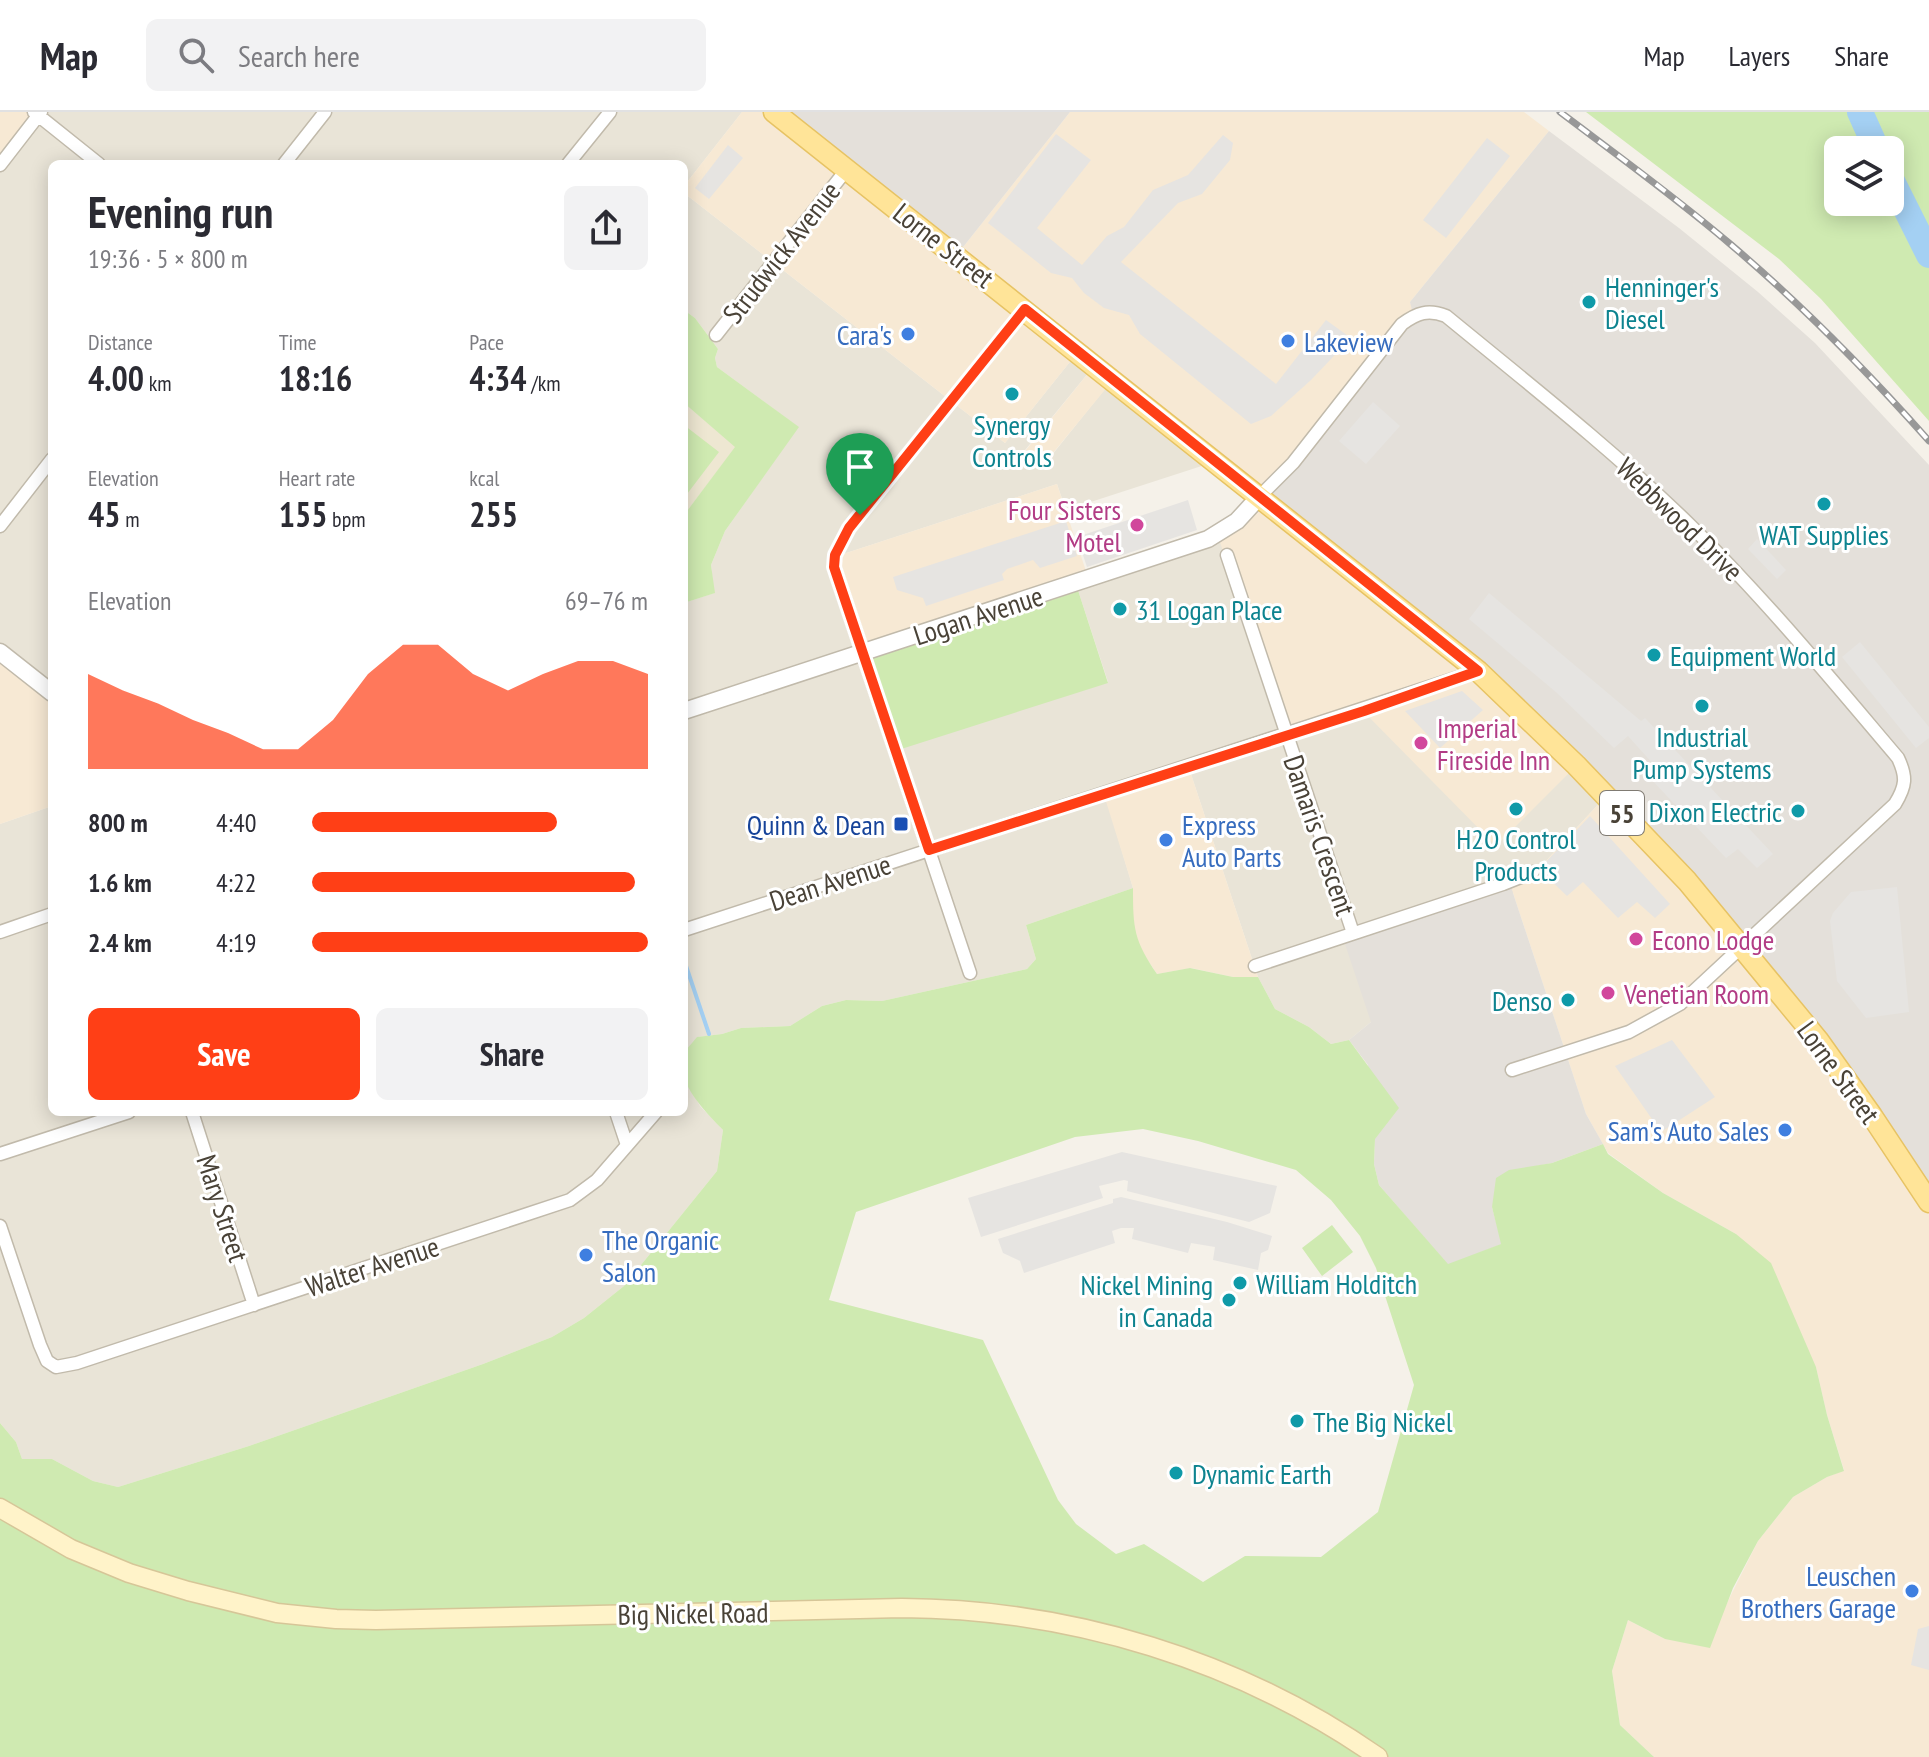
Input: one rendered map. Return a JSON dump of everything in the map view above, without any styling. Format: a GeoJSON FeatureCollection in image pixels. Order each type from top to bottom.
{"type":"FeatureCollection","features":[{"type":"Feature","properties":{"kind":"main road","name":"Lorne Street"},"geometry":{"type":"LineString","coordinates":[[774,112],[1478,671],[1519,708],[1687,881],[1741,946],[1839,1069],[1925,1196],[1929,1212]]}},
{"type":"Feature","properties":{"kind":"main road","name":"Big Nickel Road"},"geometry":{"type":"LineString","coordinates":[[0,1508],[71,1549],[157,1583],[277,1613],[336,1619],[476,1619],[917,1608],[1052,1622],[1166,1651],[1242,1680],[1316,1717],[1378,1757]]}},
{"type":"Feature","properties":{"kind":"street"},"geometry":{"type":"LineString","coordinates":[[287,160],[325,112]]}},
{"type":"Feature","properties":{"kind":"street"},"geometry":{"type":"LineString","coordinates":[[571,160],[610,112]]}},
{"type":"Feature","properties":{"kind":"street"},"geometry":{"type":"LineString","coordinates":[[0,165],[38,113],[94,160]]}},
{"type":"Feature","properties":{"kind":"street","name":"Strudwick Avenue"},"geometry":{"type":"LineString","coordinates":[[716,335],[847,169]]}},
{"type":"Feature","properties":{"kind":"street"},"geometry":{"type":"LineString","coordinates":[[970,973],[834,567],[835,555],[849,528],[1025,309]]}},
{"type":"Feature","properties":{"kind":"street","name":"Webbwood Drive"},"geometry":{"type":"LineString","coordinates":[[1259,497],[1293,463],[1402,324],[1424,311],[1446,316],[1608,448],[1692,527],[1769,606],[1898,758],[1904,771],[1906,781],[1895,804],[1741,946]]}},
{"type":"Feature","properties":{"kind":"street"},"geometry":{"type":"LineString","coordinates":[[0,526],[48,464]]}},
{"type":"Feature","properties":{"kind":"street","name":"Logan Avenue"},"geometry":{"type":"LineString","coordinates":[[688,710],[1208,539],[1237,521],[1259,497]]}},
{"type":"Feature","properties":{"kind":"street","name":"Damaris Crescent"},"geometry":{"type":"LineString","coordinates":[[1227,555],[1353,933]]}},
{"type":"Feature","properties":{"kind":"street"},"geometry":{"type":"LineString","coordinates":[[0,652],[48,690]]}},
{"type":"Feature","properties":{"kind":"street","name":"Dean Avenue"},"geometry":{"type":"LineString","coordinates":[[688,929],[1478,671]]}},
{"type":"Feature","properties":{"kind":"street"},"geometry":{"type":"LineString","coordinates":[[1255,966],[1533,872]]}},
{"type":"Feature","properties":{"kind":"street"},"geometry":{"type":"LineString","coordinates":[[0,932],[48,915]]}},
{"type":"Feature","properties":{"kind":"street"},"geometry":{"type":"LineString","coordinates":[[1512,1070],[1629,1032],[1656,1018],[1680,1004],[1741,946]]}},
{"type":"Feature","properties":{"kind":"street"},"geometry":{"type":"LineString","coordinates":[[0,1154],[117,1116]]}},
{"type":"Feature","properties":{"kind":"street","name":"Mary Street"},"geometry":{"type":"LineString","coordinates":[[193,1116],[254,1305]]}},
{"type":"Feature","properties":{"kind":"street"},"geometry":{"type":"LineString","coordinates":[[617,1116],[627,1145]]}},
{"type":"Feature","properties":{"kind":"street","name":"Walter Avenue"},"geometry":{"type":"LineString","coordinates":[[0,1226],[40,1345],[47,1361],[56,1367],[77,1363],[570,1200],[597,1180],[652,1116]]}},
{"type":"Feature","properties":{"kind":"shaded area"},"geometry":{"type":"Polygon","coordinates":[[[0,112],[35,112],[0,162],[0,112]]]}},
{"type":"Feature","properties":{"kind":"shaded area"},"geometry":{"type":"Polygon","coordinates":[[[35,112],[742,112],[688,181],[688,160],[48,160],[48,691],[0,653],[0,162],[35,112]]]}},
{"type":"Feature","properties":{"kind":"shaded area"},"geometry":{"type":"Polygon","coordinates":[[[742,112],[773,112],[956,256],[1070,112],[1524,112],[1549,131],[1410,302],[1575,767],[1496,846],[1364,712],[1285,737],[1218,536],[1259,499],[1113,380],[1039,470],[1021,456],[1094,366],[1077,353],[1005,443],[688,196],[688,181],[742,112]]]}},
{"type":"Feature","properties":{"kind":"shaded area"},"geometry":{"type":"Polygon","coordinates":[[[773,112],[1070,112],[956,256],[773,112]]]}},
{"type":"Feature","properties":{"kind":"shaded area"},"geometry":{"type":"Polygon","coordinates":[[[1549,131],[1679,228],[1758,292],[1815,343],[1929,465],[1929,1204],[1765,976],[1518,709],[1260,498],[1414,318],[1410,302],[1549,131]]]}},
{"type":"Feature","properties":{"kind":"shaded area"},"geometry":{"type":"Polygon","coordinates":[[[1056,134],[1091,160],[1037,228],[1082,265],[1107,236],[1124,227],[1153,190],[1188,175],[1223,135],[1233,143],[1230,160],[1202,194],[1178,203],[1121,262],[1276,384],[1326,320],[1351,338],[1271,416],[1251,424],[1140,334],[1129,315],[1104,308],[1084,293],[1072,278],[1051,273],[988,223],[1056,134]]]}},
{"type":"Feature","properties":{"kind":"shaded area"},"geometry":{"type":"Polygon","coordinates":[[[1487,138],[1510,156],[1446,238],[1423,220],[1487,138]]]}},
{"type":"Feature","properties":{"kind":"shaded area"},"geometry":{"type":"Polygon","coordinates":[[[728,145],[743,158],[709,199],[695,188],[728,145]]]}},
{"type":"Feature","properties":{"kind":"shaded area"},"geometry":{"type":"Polygon","coordinates":[[[688,196],[1005,443],[1077,353],[1094,366],[1021,455],[1040,470],[1112,380],[1214,462],[1066,510],[1057,484],[834,557],[1108,682],[1076,584],[1218,536],[1226,555],[1364,712],[1575,767],[1605,797],[1533,875],[1349,1040],[1331,1044],[1309,1027],[1275,1009],[1258,977],[1189,768],[1105,795],[1133,888],[1026,925],[1036,959],[1027,969],[882,1001],[846,1000],[822,1006],[790,1026],[741,1028],[698,1037],[688,1048],[688,602],[714,593],[711,565],[725,531],[798,427],[717,367],[715,358],[718,349],[688,313],[688,196]]]}},
{"type":"Feature","properties":{"kind":"shaded area"},"geometry":{"type":"Polygon","coordinates":[[[1373,402],[1400,426],[1366,464],[1339,441],[1373,402]]]}},
{"type":"Feature","properties":{"kind":"shaded area"},"geometry":{"type":"Polygon","coordinates":[[[688,406],[736,447],[688,510],[688,406]]]}},
{"type":"Feature","properties":{"kind":"shaded area"},"geometry":{"type":"Polygon","coordinates":[[[1057,484],[1089,580],[862,655],[834,557],[1057,484]]]}},
{"type":"Feature","properties":{"kind":"shaded area"},"geometry":{"type":"Polygon","coordinates":[[[1188,500],[1197,530],[1087,567],[1077,537],[1188,500]]]}},
{"type":"Feature","properties":{"kind":"shaded area"},"geometry":{"type":"Polygon","coordinates":[[[1066,521],[1077,556],[1040,568],[1033,560],[1007,569],[1002,574],[1004,580],[926,606],[923,598],[897,590],[893,577],[1066,521]]]}},
{"type":"Feature","properties":{"kind":"shaded area"},"geometry":{"type":"Polygon","coordinates":[[[1757,539],[1786,570],[1777,579],[1748,549],[1757,539]]]}},
{"type":"Feature","properties":{"kind":"shaded area"},"geometry":{"type":"Polygon","coordinates":[[[1489,593],[1641,721],[1645,718],[1773,854],[1757,868],[1738,849],[1726,858],[1646,774],[1655,766],[1628,736],[1614,748],[1557,693],[1469,619],[1489,593]]]}},
{"type":"Feature","properties":{"kind":"shaded area"},"geometry":{"type":"Polygon","coordinates":[[[1860,642],[1929,727],[1929,738],[1916,748],[1842,657],[1860,642]]]}},
{"type":"Feature","properties":{"kind":"shaded area"},"geometry":{"type":"Polygon","coordinates":[[[0,653],[48,692],[48,807],[0,824],[0,653]]]}},
{"type":"Feature","properties":{"kind":"shaded area"},"geometry":{"type":"Polygon","coordinates":[[[1462,691],[1483,710],[1440,748],[1405,711],[1462,691]]]}},
{"type":"Feature","properties":{"kind":"shaded area"},"geometry":{"type":"Polygon","coordinates":[[[1189,768],[1258,977],[1233,977],[1191,968],[1157,974],[1141,950],[1133,927],[1133,888],[1104,795],[1189,768]]]}},
{"type":"Feature","properties":{"kind":"shaded area"},"geometry":{"type":"Polygon","coordinates":[[[1605,797],[1765,976],[1919,1191],[1929,1215],[1929,1757],[1654,1757],[1620,1725],[1612,1671],[1628,1620],[1665,1639],[1722,1613],[1758,1541],[1793,1497],[1844,1470],[1816,1367],[1736,1234],[1663,1193],[1608,1153],[1586,1114],[1510,884],[1533,875],[1605,797]]]}},
{"type":"Feature","properties":{"kind":"shaded area"},"geometry":{"type":"Polygon","coordinates":[[[48,807],[48,1116],[688,1116],[688,1084],[700,1106],[723,1130],[717,1171],[624,1286],[584,1318],[552,1337],[249,1446],[118,1487],[93,1481],[52,1459],[22,1459],[16,1442],[0,1423],[0,824],[48,807]]]}},
{"type":"Feature","properties":{"kind":"shaded area"},"geometry":{"type":"Polygon","coordinates":[[[1590,816],[1670,904],[1655,918],[1637,902],[1618,918],[1583,882],[1567,896],[1539,869],[1590,816]]]}},
{"type":"Feature","properties":{"kind":"shaded area"},"geometry":{"type":"Polygon","coordinates":[[[1510,884],[1586,1114],[1603,1144],[1532,1167],[1492,1207],[1502,1244],[1448,1265],[1379,1185],[1374,1164],[1375,1139],[1368,1065],[1349,1040],[1371,1022],[1343,938],[1510,884]]]}},
{"type":"Feature","properties":{"kind":"shaded area"},"geometry":{"type":"Polygon","coordinates":[[[1897,887],[1909,1012],[1866,1018],[1837,981],[1830,921],[1851,892],[1897,887]]]}},
{"type":"Feature","properties":{"kind":"shaded area"},"geometry":{"type":"Polygon","coordinates":[[[1672,1040],[1715,1097],[1661,1132],[1615,1066],[1672,1040]]]}},
{"type":"Feature","properties":{"kind":"shaded area"},"geometry":{"type":"Polygon","coordinates":[[[1122,1152],[1277,1186],[1270,1213],[1249,1222],[1127,1191],[1128,1181],[1124,1180],[1099,1186],[1103,1198],[981,1237],[968,1198],[1122,1152]]]}},
{"type":"Feature","properties":{"kind":"shaded area"},"geometry":{"type":"Polygon","coordinates":[[[1121,1197],[1272,1236],[1268,1250],[1261,1253],[1258,1270],[1213,1260],[1215,1247],[1191,1243],[1188,1253],[1132,1239],[1134,1228],[1121,1228],[1112,1231],[1115,1243],[1024,1273],[1020,1261],[1003,1253],[998,1239],[1113,1203],[1113,1199],[1121,1197]]]}},
{"type":"Feature","properties":{"kind":"shaded area"},"geometry":{"type":"Polygon","coordinates":[[[1929,1626],[1929,1670],[1911,1665],[1918,1629],[1929,1626]]]}},
{"type":"Feature","properties":{"kind":"green space"},"geometry":{"type":"Polygon","coordinates":[[[1586,112],[1929,112],[1929,421],[1821,299],[1779,259],[1586,112]]]}},
{"type":"Feature","properties":{"kind":"green space"},"geometry":{"type":"Polygon","coordinates":[[[688,313],[718,349],[715,358],[717,367],[799,427],[725,531],[711,565],[715,593],[688,602],[688,510],[735,447],[688,406],[688,313]]]}},
{"type":"Feature","properties":{"kind":"green space"},"geometry":{"type":"Polygon","coordinates":[[[688,428],[719,452],[688,493],[688,428]]]}},
{"type":"Feature","properties":{"kind":"green space"},"geometry":{"type":"Polygon","coordinates":[[[1076,584],[1108,683],[895,751],[862,655],[1076,584]]]}},
{"type":"Feature","properties":{"kind":"green space"},"geometry":{"type":"Polygon","coordinates":[[[1133,888],[1136,934],[1157,974],[1190,968],[1233,977],[1258,977],[1275,1009],[1309,1027],[1331,1044],[1349,1040],[1399,1108],[1375,1139],[1374,1164],[1379,1185],[1448,1264],[1501,1244],[1492,1207],[1496,1178],[1509,1170],[1552,1163],[1603,1144],[1608,1154],[1663,1193],[1736,1234],[1771,1263],[1816,1367],[1844,1471],[1793,1497],[1758,1541],[1733,1588],[1710,1648],[1665,1639],[1628,1620],[1612,1671],[1620,1725],[1654,1757],[0,1757],[0,1423],[16,1442],[22,1459],[52,1459],[93,1481],[118,1487],[249,1446],[552,1337],[584,1318],[624,1286],[717,1171],[723,1130],[688,1086],[688,1048],[697,1037],[741,1028],[790,1026],[822,1006],[846,1000],[882,1001],[1027,969],[1036,959],[1026,925],[1133,888]],[[1143,1129],[1075,1137],[856,1212],[829,1300],[983,1340],[1058,1500],[1076,1524],[1116,1554],[1144,1544],[1203,1582],[1245,1556],[1321,1557],[1378,1512],[1414,1385],[1376,1268],[1360,1236],[1331,1200],[1296,1170],[1198,1141],[1143,1129]]]}},
{"type":"Feature","properties":{"kind":"green space"},"geometry":{"type":"Polygon","coordinates":[[[1332,1225],[1353,1252],[1322,1276],[1302,1248],[1332,1225]]]}},
{"type":"Feature","properties":{"kind":"waterway"},"geometry":{"type":"LineString","coordinates":[[1860,112],[1871,136]]}},
{"type":"Feature","properties":{"kind":"waterway"},"geometry":{"type":"LineString","coordinates":[[1904,205],[1929,255]]}},
{"type":"Feature","properties":{"kind":"waterway"},"geometry":{"type":"LineString","coordinates":[[688,972],[709,1034]]}},
{"type":"Feature","properties":{"kind":"railway"},"geometry":{"type":"LineString","coordinates":[[1560,112],[1688,209],[1756,266],[1833,339],[1929,441]]}},
{"type":"Feature","properties":{"kind":"place","name":"Henninger's Diesel"},"geometry":{"type":"Point","coordinates":[1589,302]}},
{"type":"Feature","properties":{"kind":"place","name":"Cara's"},"geometry":{"type":"Point","coordinates":[908,334]}},
{"type":"Feature","properties":{"kind":"place","name":"Lakeview"},"geometry":{"type":"Point","coordinates":[1288,341]}},
{"type":"Feature","properties":{"kind":"place","name":"Synergy Controls"},"geometry":{"type":"Point","coordinates":[1012,394]}},
{"type":"Feature","properties":{"kind":"place","name":"WAT Supplies"},"geometry":{"type":"Point","coordinates":[1824,504]}},
{"type":"Feature","properties":{"kind":"place","name":"Four Sisters Motel"},"geometry":{"type":"Point","coordinates":[1137,525]}},
{"type":"Feature","properties":{"kind":"place","name":"31 Logan Place"},"geometry":{"type":"Point","coordinates":[1120,609]}},
{"type":"Feature","properties":{"kind":"place","name":"Equipment World"},"geometry":{"type":"Point","coordinates":[1654,655]}},
{"type":"Feature","properties":{"kind":"place","name":"Industrial Pump Systems"},"geometry":{"type":"Point","coordinates":[1702,706]}},
{"type":"Feature","properties":{"kind":"place","name":"Imperial Fireside Inn"},"geometry":{"type":"Point","coordinates":[1421,743]}},
{"type":"Feature","properties":{"kind":"place","name":"H2O Control Products"},"geometry":{"type":"Point","coordinates":[1516,809]}},
{"type":"Feature","properties":{"kind":"place","name":"Dixon Electric"},"geometry":{"type":"Point","coordinates":[1798,811]}},
{"type":"Feature","properties":{"kind":"place","name":"Quinn & Dean"},"geometry":{"type":"Point","coordinates":[901,824]}},
{"type":"Feature","properties":{"kind":"place","name":"Express Auto Parts"},"geometry":{"type":"Point","coordinates":[1166,840]}},
{"type":"Feature","properties":{"kind":"place","name":"Econo Lodge"},"geometry":{"type":"Point","coordinates":[1636,939]}},
{"type":"Feature","properties":{"kind":"place","name":"Venetian Room"},"geometry":{"type":"Point","coordinates":[1608,993]}},
{"type":"Feature","properties":{"kind":"place","name":"Denso"},"geometry":{"type":"Point","coordinates":[1568,1000]}},
{"type":"Feature","properties":{"kind":"place","name":"Sam's Auto Sales"},"geometry":{"type":"Point","coordinates":[1785,1130]}},
{"type":"Feature","properties":{"kind":"place","name":"The Organic Salon"},"geometry":{"type":"Point","coordinates":[586,1255]}},
{"type":"Feature","properties":{"kind":"place","name":"William Holditch"},"geometry":{"type":"Point","coordinates":[1240,1283]}},
{"type":"Feature","properties":{"kind":"place","name":"Nickel Mining in Canada"},"geometry":{"type":"Point","coordinates":[1229,1300]}},
{"type":"Feature","properties":{"kind":"place","name":"The Big Nickel"},"geometry":{"type":"Point","coordinates":[1297,1421]}},
{"type":"Feature","properties":{"kind":"place","name":"Dynamic Earth"},"geometry":{"type":"Point","coordinates":[1176,1473]}},
{"type":"Feature","properties":{"kind":"place","name":"Leuschen Brothers Garage"},"geometry":{"type":"Point","coordinates":[1912,1591]}},
{"type":"Feature","properties":{"kind":"route"},"geometry":{"type":"LineString","coordinates":[[1025,309],[1478,671],[1364,711],[929,850],[834,567],[839,545],[860,515],[1025,309]]}}]}
